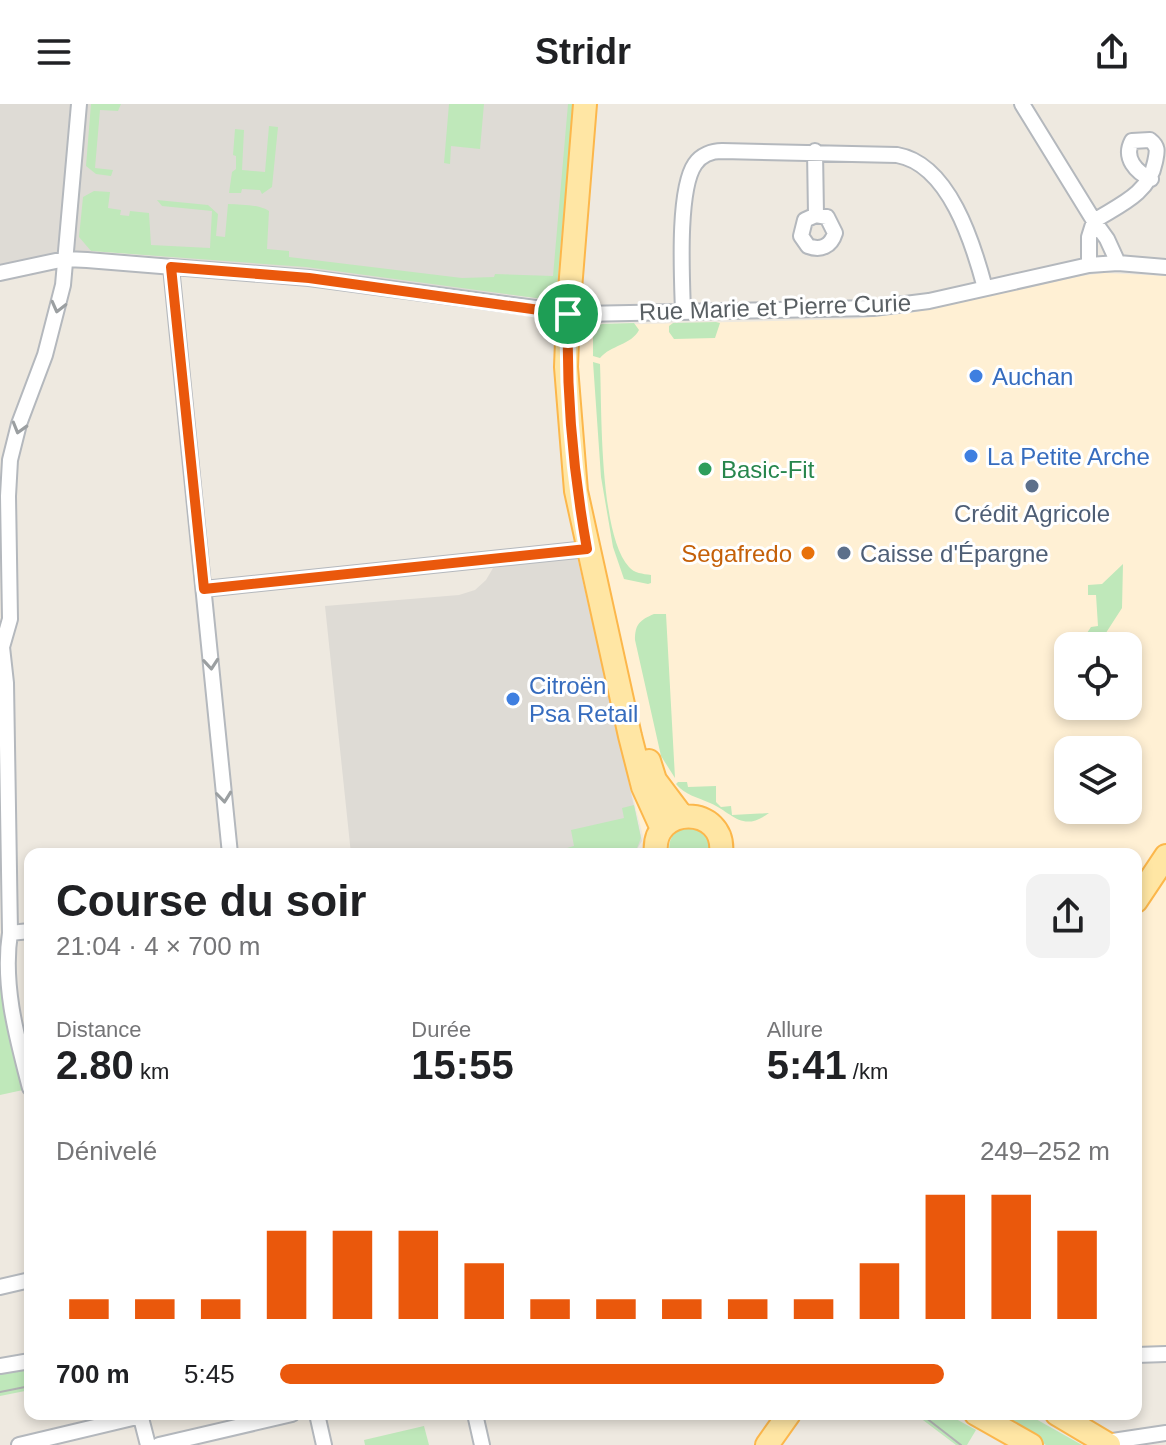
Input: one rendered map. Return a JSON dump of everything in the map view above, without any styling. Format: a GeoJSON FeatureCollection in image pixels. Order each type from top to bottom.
{"type":"FeatureCollection","features":[{"type":"Feature","properties":{"kind":"main road"},"geometry":{"type":"LineString","coordinates":[[585,104],[574,314],[581,407],[601,550],[642,736],[655,780],[682,816]]}},
{"type":"Feature","properties":{"kind":"main road"},"geometry":{"type":"LineString","coordinates":[[600,104],[566,367],[570,427],[576,491],[587,549],[640,777],[662,829]]}},
{"type":"Feature","properties":{"kind":"main road"},"geometry":{"type":"LineString","coordinates":[[656,848],[657,838],[667,823],[682,816],[692,816],[710,824],[720,839],[721,848]]}},
{"type":"Feature","properties":{"kind":"main road"},"geometry":{"type":"LineString","coordinates":[[1142,872],[1166,836]]}},
{"type":"Feature","properties":{"kind":"main road"},"geometry":{"type":"LineString","coordinates":[[1142,892],[1166,856]]}},
{"type":"Feature","properties":{"kind":"main road"},"geometry":{"type":"LineString","coordinates":[[754,1445],[771,1420]]}},
{"type":"Feature","properties":{"kind":"main road"},"geometry":{"type":"LineString","coordinates":[[767,1445],[785,1420]]}},
{"type":"Feature","properties":{"kind":"main road"},"geometry":{"type":"LineString","coordinates":[[987,1420],[1031,1445]]}},
{"type":"Feature","properties":{"kind":"main road"},"geometry":{"type":"LineString","coordinates":[[1067,1420],[1107,1444]]}},
{"type":"Feature","properties":{"kind":"street"},"geometry":{"type":"LineString","coordinates":[[24,1063],[11,1009],[6,683],[1,647],[10,619],[10,460],[58,307],[79,104]]}},
{"type":"Feature","properties":{"kind":"street"},"geometry":{"type":"LineString","coordinates":[[1025,105],[1107,239],[1118,263]]}},
{"type":"Feature","properties":{"kind":"street"},"geometry":{"type":"LineString","coordinates":[[683,312],[680,249],[687,191],[694,165],[714,151],[815,151],[897,155],[917,160],[938,180],[961,222],[975,250],[985,288]]}},
{"type":"Feature","properties":{"kind":"street"},"geometry":{"type":"LineString","coordinates":[[815,151],[816,215]]}},
{"type":"Feature","properties":{"kind":"street"},"geometry":{"type":"LineString","coordinates":[[1089,265],[1089,237],[1094,221],[1145,188],[1151,179]]}},
{"type":"Feature","properties":{"kind":"street","name":"Rue Marie et Pierre Curie"},"geometry":{"type":"LineString","coordinates":[[0,273],[65,259],[309,278],[574,314],[873,308],[929,301],[1089,265],[1118,263],[1166,267]]}},
{"type":"Feature","properties":{"kind":"street"},"geometry":{"type":"LineString","coordinates":[[171,267],[229,848]]}},
{"type":"Feature","properties":{"kind":"street"},"geometry":{"type":"LineString","coordinates":[[204,589],[587,549]]}},
{"type":"Feature","properties":{"kind":"street"},"geometry":{"type":"LineString","coordinates":[[10,933],[24,932]]}},
{"type":"Feature","properties":{"kind":"street"},"geometry":{"type":"LineString","coordinates":[[0,1287],[24,1281]]}},
{"type":"Feature","properties":{"kind":"street"},"geometry":{"type":"LineString","coordinates":[[1142,1355],[1166,1354]]}},
{"type":"Feature","properties":{"kind":"street"},"geometry":{"type":"LineString","coordinates":[[0,1366],[24,1362]]}},
{"type":"Feature","properties":{"kind":"street"},"geometry":{"type":"LineString","coordinates":[[19,1445],[61,1440],[125,1420]]}},
{"type":"Feature","properties":{"kind":"street"},"geometry":{"type":"LineString","coordinates":[[142,1420],[148,1445]]}},
{"type":"Feature","properties":{"kind":"street"},"geometry":{"type":"LineString","coordinates":[[159,1445],[266,1420]]}},
{"type":"Feature","properties":{"kind":"street"},"geometry":{"type":"LineString","coordinates":[[318,1420],[324,1445]]}},
{"type":"Feature","properties":{"kind":"street"},"geometry":{"type":"LineString","coordinates":[[476,1420],[482,1445]]}},
{"type":"Feature","properties":{"kind":"street"},"geometry":{"type":"LineString","coordinates":[[1107,1444],[1160,1438]]}},
{"type":"Feature","properties":{"kind":"shaded area"},"geometry":{"type":"Polygon","coordinates":[[[0,104],[574,104],[558,285],[543,299],[300,270],[92,250],[63,264],[0,275],[0,104]]]}},
{"type":"Feature","properties":{"kind":"shaded area"},"geometry":{"type":"Polygon","coordinates":[[[1104,273],[1166,276],[1166,1356],[1142,1356],[1142,848],[646,848],[636,810],[561,398],[559,326],[854,319],[911,313],[1081,276],[1104,273]]]}},
{"type":"Feature","properties":{"kind":"shaded area"},"geometry":{"type":"Polygon","coordinates":[[[577,556],[642,841],[638,848],[350,848],[325,606],[459,595],[475,590],[493,568],[577,556]]]}},
{"type":"Feature","properties":{"kind":"green space"},"geometry":{"type":"Polygon","coordinates":[[[91,104],[121,104],[118,111],[100,110],[95,168],[113,170],[111,176],[96,174],[86,166],[91,104]]]}},
{"type":"Feature","properties":{"kind":"green space"},"geometry":{"type":"Polygon","coordinates":[[[449,104],[484,104],[480,149],[451,146],[450,164],[444,163],[449,104]]]}},
{"type":"Feature","properties":{"kind":"green space"},"geometry":{"type":"Polygon","coordinates":[[[568,104],[573,104],[557,286],[543,299],[306,267],[91,251],[79,237],[83,197],[94,191],[110,192],[108,208],[121,210],[120,215],[129,216],[130,211],[149,213],[151,245],[210,248],[212,211],[162,206],[157,200],[208,205],[218,214],[216,236],[225,237],[228,204],[244,205],[269,211],[267,249],[289,251],[289,257],[462,278],[494,277],[495,274],[553,276],[568,104]]]}},
{"type":"Feature","properties":{"kind":"green space"},"geometry":{"type":"Polygon","coordinates":[[[269,126],[278,127],[272,187],[262,194],[260,190],[242,189],[241,193],[229,193],[232,172],[236,169],[236,156],[233,155],[235,129],[244,130],[242,170],[265,172],[269,126]]]}},
{"type":"Feature","properties":{"kind":"green space"},"geometry":{"type":"Polygon","coordinates":[[[634,323],[639,330],[631,339],[600,358],[593,356],[593,337],[597,326],[634,323]]]}},
{"type":"Feature","properties":{"kind":"green space"},"geometry":{"type":"Polygon","coordinates":[[[673,323],[720,323],[715,338],[674,339],[669,332],[669,326],[673,323]]]}},
{"type":"Feature","properties":{"kind":"green space"},"geometry":{"type":"Polygon","coordinates":[[[593,362],[600,364],[604,470],[612,528],[619,551],[629,567],[651,575],[651,583],[648,584],[624,579],[613,547],[601,477],[593,362]]]}},
{"type":"Feature","properties":{"kind":"green space"},"geometry":{"type":"Polygon","coordinates":[[[1123,564],[1122,608],[1107,632],[1088,632],[1091,627],[1098,626],[1096,595],[1088,595],[1088,585],[1102,584],[1123,564]]]}},
{"type":"Feature","properties":{"kind":"green space"},"geometry":{"type":"Polygon","coordinates":[[[654,614],[666,614],[675,778],[661,756],[635,640],[639,623],[654,614]]]}},
{"type":"Feature","properties":{"kind":"green space"},"geometry":{"type":"Polygon","coordinates":[[[687,782],[688,787],[716,786],[716,802],[721,807],[731,806],[732,815],[769,813],[752,821],[738,819],[687,793],[676,784],[687,782]]]}},
{"type":"Feature","properties":{"kind":"green space"},"geometry":{"type":"Polygon","coordinates":[[[634,805],[641,838],[637,848],[567,848],[574,846],[571,830],[624,818],[622,808],[634,805]]]}},
{"type":"Feature","properties":{"kind":"green space"},"geometry":{"type":"Polygon","coordinates":[[[685,826],[700,827],[710,838],[710,848],[669,848],[677,831],[685,826]]]}},
{"type":"Feature","properties":{"kind":"green space"},"geometry":{"type":"Polygon","coordinates":[[[0,948],[6,1025],[23,1090],[0,1095],[0,948]]]}},
{"type":"Feature","properties":{"kind":"green space"},"geometry":{"type":"Polygon","coordinates":[[[24,1369],[24,1391],[0,1396],[0,1373],[24,1369]]]}},
{"type":"Feature","properties":{"kind":"green space"},"geometry":{"type":"Polygon","coordinates":[[[923,1420],[958,1420],[976,1430],[967,1445],[956,1445],[923,1420]]]}},
{"type":"Feature","properties":{"kind":"green space"},"geometry":{"type":"Polygon","coordinates":[[[1002,1420],[1038,1420],[1082,1445],[1046,1445],[1002,1420]]]}},
{"type":"Feature","properties":{"kind":"green space"},"geometry":{"type":"Polygon","coordinates":[[[424,1426],[429,1445],[365,1445],[364,1440],[424,1426]]]}},
{"type":"Feature","properties":{"kind":"tram line"},"geometry":{"type":"LineString","coordinates":[[0,1392],[24,1387]]}},
{"type":"Feature","properties":{"kind":"tram line"},"geometry":{"type":"LineString","coordinates":[[929,1420],[961,1445]]}},
{"type":"Feature","properties":{"kind":"place","name":"Auchan"},"geometry":{"type":"Point","coordinates":[976,376]}},
{"type":"Feature","properties":{"kind":"place","name":"La Petite Arche"},"geometry":{"type":"Point","coordinates":[971,456]}},
{"type":"Feature","properties":{"kind":"place","name":"Basic-Fit"},"geometry":{"type":"Point","coordinates":[705,469]}},
{"type":"Feature","properties":{"kind":"place","name":"Crédit Agricole"},"geometry":{"type":"Point","coordinates":[1032,486]}},
{"type":"Feature","properties":{"kind":"place","name":"Segafredo"},"geometry":{"type":"Point","coordinates":[808,553]}},
{"type":"Feature","properties":{"kind":"place","name":"Caisse d'Épargne"},"geometry":{"type":"Point","coordinates":[844,553]}},
{"type":"Feature","properties":{"kind":"place","name":"Citroën Psa Retail"},"geometry":{"type":"Point","coordinates":[513,699]}},
{"type":"Feature","properties":{"kind":"route"},"geometry":{"type":"LineString","coordinates":[[171,267],[309,278],[568,314],[566,367],[570,427],[576,491],[587,549],[204,589],[171,267]]}}]}
